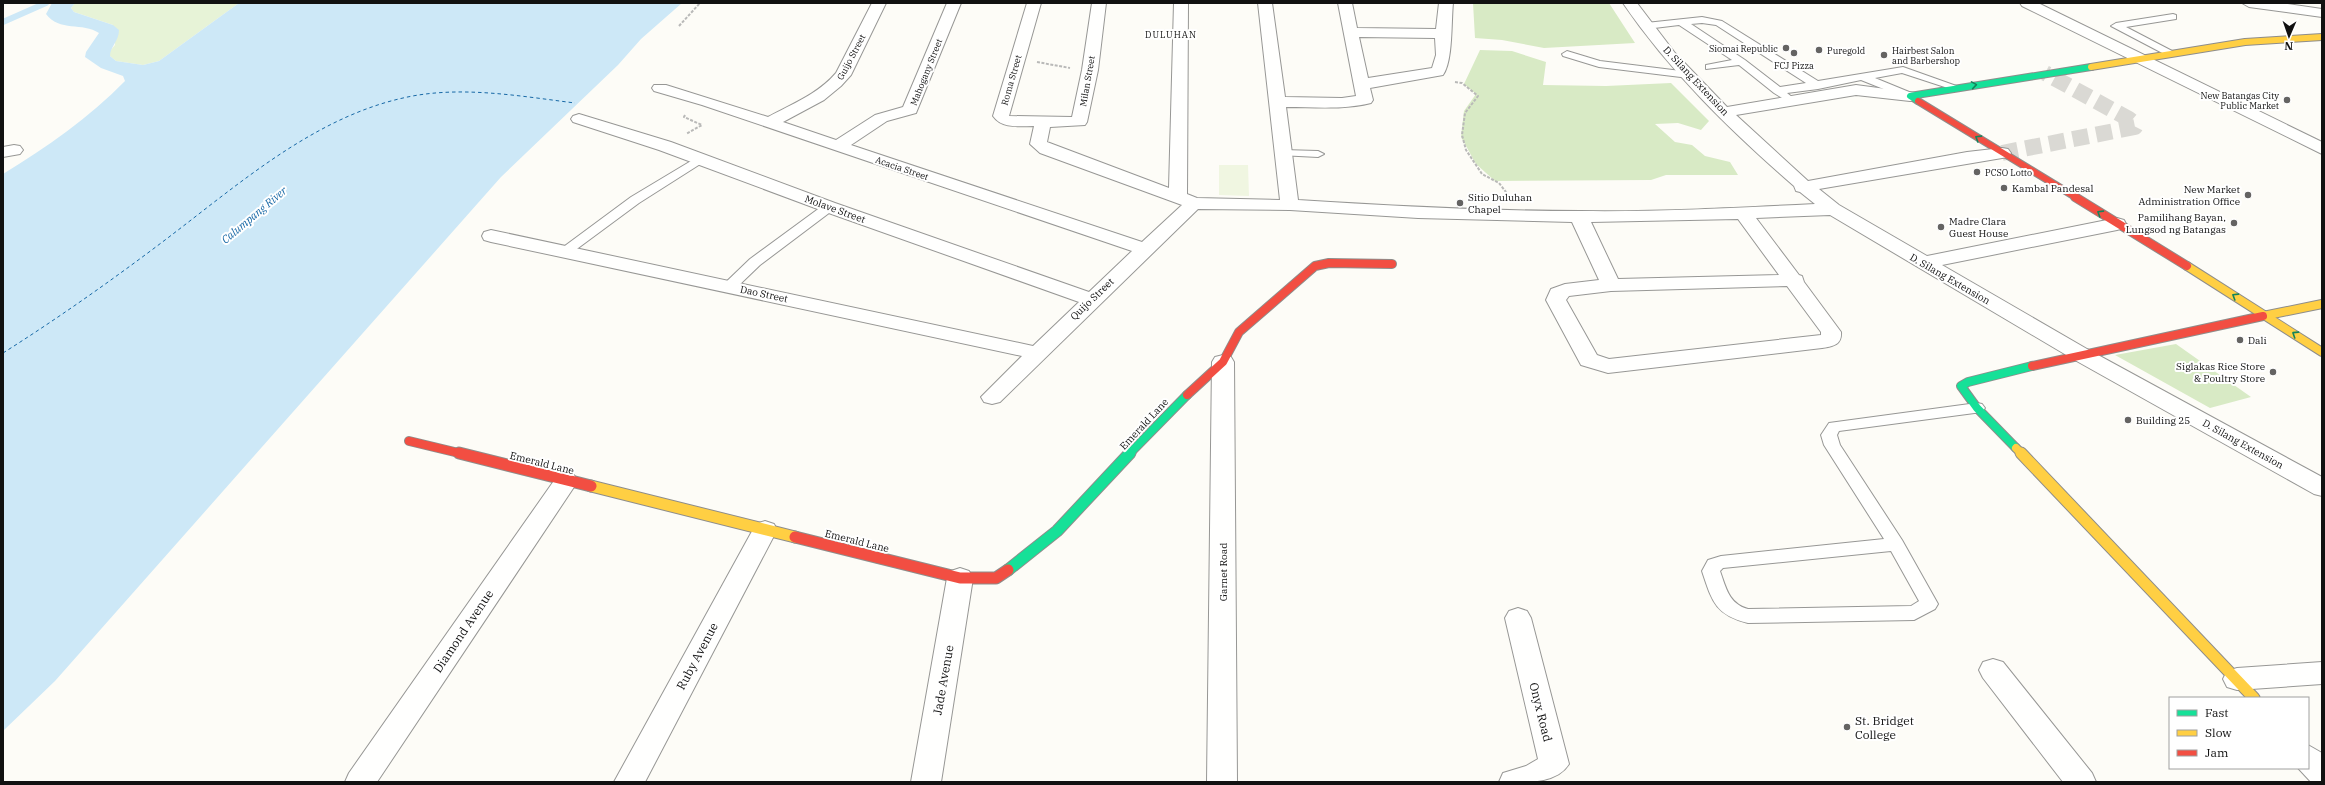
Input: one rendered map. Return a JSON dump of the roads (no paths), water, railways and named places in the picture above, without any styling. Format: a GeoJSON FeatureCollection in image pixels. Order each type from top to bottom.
{"type":"FeatureCollection","features":[{"type":"Feature","properties":{"kind":"street","name":"Guijo Street"},"geometry":{"type":"LineString","coordinates":[[769,123],[824,94],[836,84],[843,75],[879,3]]}},
{"type":"Feature","properties":{"kind":"street","name":"Mahogany Street"},"geometry":{"type":"LineString","coordinates":[[838,146],[881,118],[910,110],[954,3]]}},
{"type":"Feature","properties":{"kind":"street","name":"Roma Street"},"geometry":{"type":"LineString","coordinates":[[1034,3],[1001,116],[1003,120],[1009,121],[1043,122]]}},
{"type":"Feature","properties":{"kind":"street","name":"Milan Street"},"geometry":{"type":"LineString","coordinates":[[1043,122],[1079,122],[1090,70],[1099,3]]}},
{"type":"Feature","properties":{"kind":"street"},"geometry":{"type":"LineString","coordinates":[[1182,3],[1186,200]]}},
{"type":"Feature","properties":{"kind":"street"},"geometry":{"type":"LineString","coordinates":[[1265,3],[1290,205]]}},
{"type":"Feature","properties":{"kind":"street"},"geometry":{"type":"LineString","coordinates":[[1277,102],[1365,100],[1345,3]]}},
{"type":"Feature","properties":{"kind":"street"},"geometry":{"type":"LineString","coordinates":[[1362,84],[1438,72],[1444,55],[1442,34],[1446,3]]}},
{"type":"Feature","properties":{"kind":"street","name":"D. Silang Extension"},"geometry":{"type":"LineString","coordinates":[[1630,3],[1646,26],[1724,112],[1802,187],[1833,209],[2080,354],[2322,488]]}},
{"type":"Feature","properties":{"kind":"street"},"geometry":{"type":"LineString","coordinates":[[2027,3],[2143,59],[2322,149]]}},
{"type":"Feature","properties":{"kind":"street"},"geometry":{"type":"LineString","coordinates":[[2249,3],[2322,13]]}},
{"type":"Feature","properties":{"kind":"street"},"geometry":{"type":"LineString","coordinates":[[1351,32],[1442,34]]}},
{"type":"Feature","properties":{"kind":"street"},"geometry":{"type":"LineString","coordinates":[[1724,112],[1856,90],[1910,96],[2245,42],[2322,37]]}},
{"type":"Feature","properties":{"kind":"street","name":"Acacia Street"},"geometry":{"type":"LineString","coordinates":[[660,88],[708,102],[1144,249]]}},
{"type":"Feature","properties":{"kind":"street"},"geometry":{"type":"LineString","coordinates":[[1910,96],[2268,316],[2322,352]]}},
{"type":"Feature","properties":{"kind":"street","name":"Molave Street"},"geometry":{"type":"LineString","coordinates":[[579,119],[665,146],[829,207],[1092,300]]}},
{"type":"Feature","properties":{"kind":"street"},"geometry":{"type":"LineString","coordinates":[[1043,122],[1038,144],[1041,146],[1186,200],[1216,205],[1290,205],[1341,209],[1578,217],[1833,209]]}},
{"type":"Feature","properties":{"kind":"street"},"geometry":{"type":"LineString","coordinates":[[1802,187],[1967,157],[2002,153]]}},
{"type":"Feature","properties":{"kind":"street","name":"Quijo Street"},"geometry":{"type":"LineString","coordinates":[[992,397],[1144,249],[1186,200]]}},
{"type":"Feature","properties":{"kind":"street"},"geometry":{"type":"LineString","coordinates":[[1743,213],[1795,280],[1831,332],[1831,339],[1822,342],[1608,366],[1589,360],[1556,300],[1558,293],[1565,290],[1611,285],[1795,280]]}},
{"type":"Feature","properties":{"kind":"street"},"geometry":{"type":"LineString","coordinates":[[1578,217],[1611,285]]}},
{"type":"Feature","properties":{"kind":"street"},"geometry":{"type":"LineString","coordinates":[[1923,263],[2117,224]]}},
{"type":"Feature","properties":{"kind":"street","name":"Dao Street"},"geometry":{"type":"LineString","coordinates":[[491,236],[730,286],[1036,353]]}},
{"type":"Feature","properties":{"kind":"street","name":"Emerald Lane"},"geometry":{"type":"LineString","coordinates":[[409,441],[960,578],[996,578],[1027,558],[1089,501],[1167,413],[1223,362],[1239,332],[1315,266],[1329,263],[1392,264]]}},
{"type":"Feature","properties":{"kind":"street"},"geometry":{"type":"LineString","coordinates":[[2322,304],[2080,354],[1968,382],[1961,386],[1977,408],[2246,689],[2322,673]]}},
{"type":"Feature","properties":{"kind":"street","name":"Garnet Road"},"geometry":{"type":"LineString","coordinates":[[1222,782],[1223,362]]}},
{"type":"Feature","properties":{"kind":"street","name":"Diamond Avenue"},"geometry":{"type":"LineString","coordinates":[[360,782],[566,481]]}},
{"type":"Feature","properties":{"kind":"street","name":"Ruby Avenue"},"geometry":{"type":"LineString","coordinates":[[629,782],[765,530]]}},
{"type":"Feature","properties":{"kind":"street","name":"Jade Avenue"},"geometry":{"type":"LineString","coordinates":[[926,782],[960,578]]}},
{"type":"Feature","properties":{"kind":"street","name":"Onyx Road"},"geometry":{"type":"LineString","coordinates":[[1514,782],[1533,778],[1554,764],[1518,618]]}},
{"type":"Feature","properties":{"kind":"street"},"geometry":{"type":"LineString","coordinates":[[1993,670],[2081,782]]}},
{"type":"Feature","properties":{"kind":"street"},"geometry":{"type":"LineString","coordinates":[[2309,759],[2322,774]]}},
{"type":"Feature","properties":{"kind":"lane"},"geometry":{"type":"LineString","coordinates":[[2170,54],[2116,26],[2173,17]]}},
{"type":"Feature","properties":{"kind":"lane"},"geometry":{"type":"LineString","coordinates":[[1646,26],[1702,20],[1719,23],[1818,86]]}},
{"type":"Feature","properties":{"kind":"lane"},"geometry":{"type":"LineString","coordinates":[[1681,22],[1741,62],[1792,101]]}},
{"type":"Feature","properties":{"kind":"lane"},"geometry":{"type":"LineString","coordinates":[[1567,54],[1599,64],[1689,75]]}},
{"type":"Feature","properties":{"kind":"lane"},"geometry":{"type":"LineString","coordinates":[[1710,67],[1741,62]]}},
{"type":"Feature","properties":{"kind":"lane"},"geometry":{"type":"LineString","coordinates":[[1778,91],[1818,86],[1903,70],[1957,88]]}},
{"type":"Feature","properties":{"kind":"lane"},"geometry":{"type":"LineString","coordinates":[[1863,77],[1910,96]]}},
{"type":"Feature","properties":{"kind":"lane"},"geometry":{"type":"LineString","coordinates":[[1283,153],[1318,154]]}},
{"type":"Feature","properties":{"kind":"lane"},"geometry":{"type":"LineString","coordinates":[[565,251],[635,200],[701,159]]}},
{"type":"Feature","properties":{"kind":"lane"},"geometry":{"type":"LineString","coordinates":[[730,286],[755,262],[829,207]]}},
{"type":"Feature","properties":{"kind":"lane"},"geometry":{"type":"LineString","coordinates":[[1896,544],[1721,562],[1714,565],[1711,571],[1722,603],[1734,613],[1748,616],[1914,613],[1929,604],[1896,544],[1832,445],[1829,435],[1834,427],[1977,408]]}},
{"type":"Feature","properties":{"kind":"water","name":"Calumpang River"},"geometry":{"type":"Polygon","coordinates":[[[52,3],[75,3],[71,8],[74,12],[113,25],[119,30],[119,34],[111,50],[110,56],[116,61],[143,65],[159,61],[239,3],[682,3],[641,39],[618,65],[501,177],[55,681],[3,731],[3,174],[36,153],[82,120],[125,81],[123,76],[101,68],[85,57],[86,52],[99,33],[86,28],[64,25],[51,20],[46,14],[52,3]]]}},
{"type":"Feature","properties":{"kind":"waterway"},"geometry":{"type":"LineString","coordinates":[[3,22],[46,3]]}},
{"type":"Feature","properties":{"kind":"tunnel"},"geometry":{"type":"LineString","coordinates":[[2002,153],[2135,127],[2136,125],[2129,119],[2045,73]]}},
{"type":"Feature","properties":{"kind":"place","name":"Siomai Republic"},"geometry":{"type":"Point","coordinates":[1786,48]}},
{"type":"Feature","properties":{"kind":"place","name":"Puregold"},"geometry":{"type":"Point","coordinates":[1819,50]}},
{"type":"Feature","properties":{"kind":"place","name":"FCJ Pizza"},"geometry":{"type":"Point","coordinates":[1794,53]}},
{"type":"Feature","properties":{"kind":"place","name":"Hairbest Salon and Barbershop"},"geometry":{"type":"Point","coordinates":[1884,55]}},
{"type":"Feature","properties":{"kind":"place","name":"New Batangas City Public Market"},"geometry":{"type":"Point","coordinates":[2287,100]}},
{"type":"Feature","properties":{"kind":"place","name":"PCSO Lotto"},"geometry":{"type":"Point","coordinates":[1977,172]}},
{"type":"Feature","properties":{"kind":"place","name":"Kambal Pandesal"},"geometry":{"type":"Point","coordinates":[2004,188]}},
{"type":"Feature","properties":{"kind":"place","name":"New Market Administration Office"},"geometry":{"type":"Point","coordinates":[2248,195]}},
{"type":"Feature","properties":{"kind":"place","name":"Sitio Duluhan Chapel"},"geometry":{"type":"Point","coordinates":[1460,203]}},
{"type":"Feature","properties":{"kind":"place","name":"Pamilihang Bayan, Lungsod ng Batangas"},"geometry":{"type":"Point","coordinates":[2234,223]}},
{"type":"Feature","properties":{"kind":"place","name":"Madre Clara Guest House"},"geometry":{"type":"Point","coordinates":[1941,227]}},
{"type":"Feature","properties":{"kind":"place","name":"Dali"},"geometry":{"type":"Point","coordinates":[2240,340]}},
{"type":"Feature","properties":{"kind":"place","name":"Siglakas Rice Store & Poultry Store"},"geometry":{"type":"Point","coordinates":[2273,372]}},
{"type":"Feature","properties":{"kind":"place","name":"Building 25"},"geometry":{"type":"Point","coordinates":[2128,420]}},
{"type":"Feature","properties":{"kind":"place","name":"St. Bridget College"},"geometry":{"type":"Point","coordinates":[1847,727]}},
{"type":"Feature","properties":{"kind":"district","name":"DULUHAN"},"geometry":{"type":"Point","coordinates":[1171,34]}}]}
